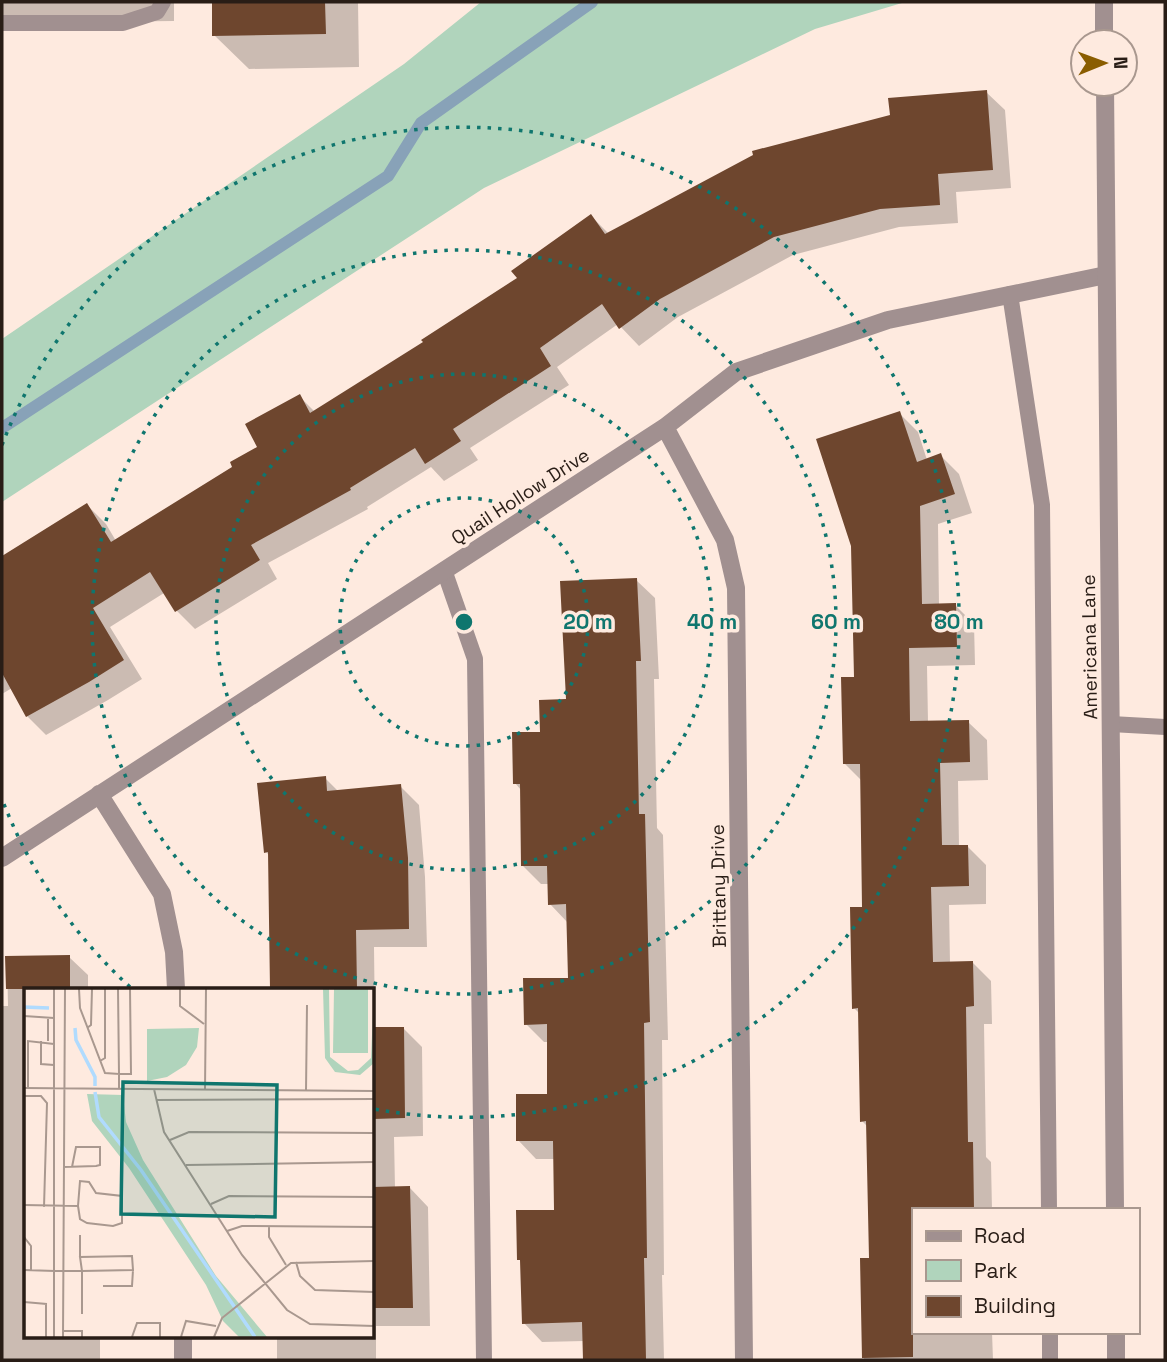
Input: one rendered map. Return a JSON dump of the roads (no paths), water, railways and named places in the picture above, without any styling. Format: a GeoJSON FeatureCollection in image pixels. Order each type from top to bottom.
{"type":"FeatureCollection","features":[{"type":"Feature","properties":{"kind":"street"},"geometry":{"type":"LineString","coordinates":[[1104,2],[1104,28]]}},
{"type":"Feature","properties":{"kind":"street","name":"Americana Lane"},"geometry":{"type":"LineString","coordinates":[[1105,98],[1115,1208]]}},
{"type":"Feature","properties":{"kind":"street","name":"Quail Hollow Drive"},"geometry":{"type":"LineString","coordinates":[[2,858],[665,427],[736,372],[888,320],[1106,275]]}},
{"type":"Feature","properties":{"kind":"street","name":"Brittany Drive"},"geometry":{"type":"LineString","coordinates":[[665,427],[725,540],[736,588],[744,1360]]}},
{"type":"Feature","properties":{"kind":"street"},"geometry":{"type":"LineString","coordinates":[[99,794],[162,894],[174,953],[176,988]]}},
{"type":"Feature","properties":{"kind":"street"},"geometry":{"type":"LineString","coordinates":[[1116,1334],[1116,1360]]}},
{"type":"Feature","properties":{"kind":"street"},"geometry":{"type":"LineString","coordinates":[[183,1338],[183,1360]]}},
{"type":"Feature","properties":{"kind":"lane"},"geometry":{"type":"LineString","coordinates":[[2,23],[123,23],[157,12],[163,2]]}},
{"type":"Feature","properties":{"kind":"lane"},"geometry":{"type":"LineString","coordinates":[[1010,295],[1042,505],[1049,1208]]}},
{"type":"Feature","properties":{"kind":"lane"},"geometry":{"type":"LineString","coordinates":[[444,570],[475,659],[484,1360]]}},
{"type":"Feature","properties":{"kind":"lane"},"geometry":{"type":"LineString","coordinates":[[1111,724],[1165,727]]}},
{"type":"Feature","properties":{"kind":"lane"},"geometry":{"type":"LineString","coordinates":[[1050,1334],[1050,1360]]}},
{"type":"Feature","properties":{"kind":"waterway"},"geometry":{"type":"LineString","coordinates":[[2,428],[388,176],[421,123],[592,2]]}}]}
